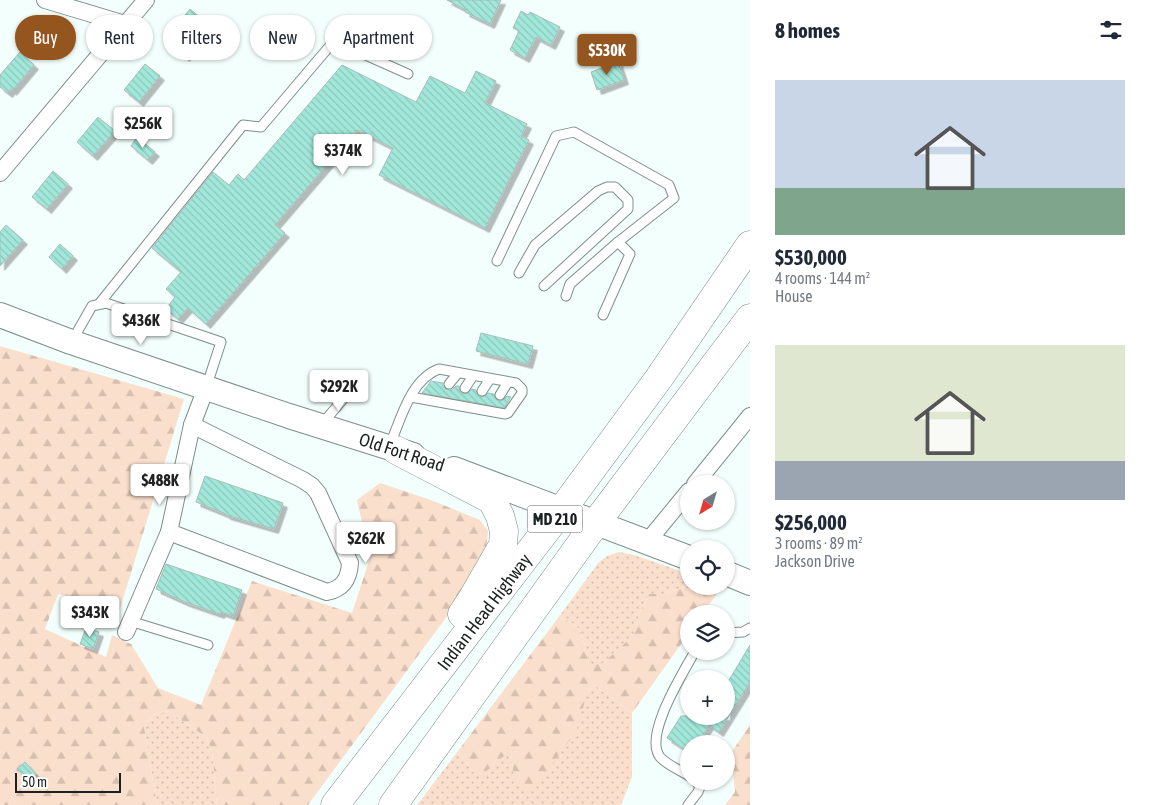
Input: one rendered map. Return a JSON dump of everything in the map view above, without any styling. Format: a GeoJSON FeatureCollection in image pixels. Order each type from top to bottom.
{"type":"FeatureCollection","features":[{"type":"Feature","properties":{"kind":"highway","name":"Indian Head Highway"},"geometry":{"type":"LineString","coordinates":[[343,795],[561,510],[659,378],[750,245]]}},
{"type":"Feature","properties":{"kind":"highway","name":"Indian Head Highway"},"geometry":{"type":"LineString","coordinates":[[394,805],[595,524],[750,318]]}},
{"type":"Feature","properties":{"kind":"highway"},"geometry":{"type":"LineString","coordinates":[[343,795],[414,680],[472,599],[503,546],[504,531],[500,516],[492,500],[393,449]]}},
{"type":"Feature","properties":{"kind":"main road","name":"Old Fort Road"},"geometry":{"type":"LineString","coordinates":[[0,315],[71,342],[206,388],[468,474],[595,524],[680,554]]}},
{"type":"Feature","properties":{"kind":"main road"},"geometry":{"type":"LineString","coordinates":[[735,577],[750,583]]}},
{"type":"Feature","properties":{"kind":"street"},"geometry":{"type":"LineString","coordinates":[[45,0],[95,15]]}},
{"type":"Feature","properties":{"kind":"street"},"geometry":{"type":"LineString","coordinates":[[133,15],[146,0]]}},
{"type":"Feature","properties":{"kind":"street"},"geometry":{"type":"LineString","coordinates":[[0,173],[95,60]]}},
{"type":"Feature","properties":{"kind":"street"},"geometry":{"type":"LineString","coordinates":[[128,626],[169,532],[192,425],[206,388]]}},
{"type":"Feature","properties":{"kind":"street"},"geometry":{"type":"LineString","coordinates":[[702,475],[750,416]]}},
{"type":"Feature","properties":{"kind":"street"},"geometry":{"type":"LineString","coordinates":[[169,532],[327,592],[342,586],[350,571],[350,563],[318,493],[312,486],[285,470],[192,425]]}},
{"type":"Feature","properties":{"kind":"street"},"geometry":{"type":"LineString","coordinates":[[648,542],[680,502]]}},
{"type":"Feature","properties":{"kind":"lane"},"geometry":{"type":"LineString","coordinates":[[99,304],[243,125],[261,127],[334,41],[408,74]]}},
{"type":"Feature","properties":{"kind":"lane"},"geometry":{"type":"LineString","coordinates":[[497,262],[556,136],[574,132],[669,185],[674,198],[618,242],[570,284],[566,296]]}},
{"type":"Feature","properties":{"kind":"lane"},"geometry":{"type":"LineString","coordinates":[[519,273],[535,245],[598,191],[607,186],[615,187],[628,200],[628,209],[544,286]]}},
{"type":"Feature","properties":{"kind":"lane"},"geometry":{"type":"LineString","coordinates":[[603,315],[630,254],[618,242]]}},
{"type":"Feature","properties":{"kind":"lane"},"geometry":{"type":"LineString","coordinates":[[71,342],[92,306],[106,303],[221,342],[206,388]]}},
{"type":"Feature","properties":{"kind":"lane"},"geometry":{"type":"LineString","coordinates":[[393,449],[411,396],[424,378],[433,371],[439,369],[508,382],[520,386],[522,393],[508,413],[499,414],[473,406],[411,396]]}},
{"type":"Feature","properties":{"kind":"lane"},"geometry":{"type":"LineString","coordinates":[[449,384],[458,373]]}},
{"type":"Feature","properties":{"kind":"lane"},"geometry":{"type":"LineString","coordinates":[[465,388],[473,376]]}},
{"type":"Feature","properties":{"kind":"lane"},"geometry":{"type":"LineString","coordinates":[[482,391],[490,379]]}},
{"type":"Feature","properties":{"kind":"lane"},"geometry":{"type":"LineString","coordinates":[[500,395],[508,382]]}},
{"type":"Feature","properties":{"kind":"lane"},"geometry":{"type":"LineString","coordinates":[[320,426],[350,391]]}},
{"type":"Feature","properties":{"kind":"lane"},"geometry":{"type":"LineString","coordinates":[[128,626],[208,644]]}},
{"type":"Feature","properties":{"kind":"lane"},"geometry":{"type":"LineString","coordinates":[[735,632],[743,632],[750,628]]}},
{"type":"Feature","properties":{"kind":"lane"},"geometry":{"type":"LineString","coordinates":[[680,770],[659,756],[656,748],[656,734],[660,717],[690,660]]}},
{"type":"Feature","properties":{"kind":"lane"},"geometry":{"type":"LineString","coordinates":[[688,805],[699,790]]}},
{"type":"Feature","properties":{"kind":"green space"},"geometry":{"type":"Polygon","coordinates":[[[0,346],[184,399],[120,609],[58,594],[45,629],[106,657],[112,635],[131,644],[158,688],[201,705],[252,581],[352,613],[370,558],[357,500],[380,483],[431,500],[480,520],[488,531],[486,550],[456,604],[308,805],[217,805],[212,751],[206,737],[168,711],[153,715],[144,727],[157,805],[0,805],[0,346]]]}},
{"type":"Feature","properties":{"kind":"green space"},"geometry":{"type":"Polygon","coordinates":[[[619,552],[634,555],[680,571],[680,588],[665,594],[649,594],[640,612],[633,636],[602,664],[589,664],[584,641],[578,629],[567,620],[558,618],[599,562],[607,556],[619,552]]]}},
{"type":"Feature","properties":{"kind":"green space"},"geometry":{"type":"Polygon","coordinates":[[[680,588],[680,595],[706,595],[714,598],[709,605],[680,605],[680,646],[632,713],[593,684],[587,694],[576,732],[544,775],[528,790],[518,786],[513,771],[511,750],[483,774],[473,772],[458,751],[558,618],[567,620],[578,629],[584,641],[589,664],[602,664],[633,636],[640,612],[649,594],[665,594],[680,588]]]}},
{"type":"Feature","properties":{"kind":"green space"},"geometry":{"type":"Polygon","coordinates":[[[593,684],[632,713],[632,777],[621,805],[417,805],[458,751],[473,772],[511,750],[513,771],[587,694],[593,684]]]}},
{"type":"Feature","properties":{"kind":"green space"},"geometry":{"type":"Polygon","coordinates":[[[168,711],[206,737],[212,751],[217,805],[157,805],[144,727],[153,715],[168,711]]]}},
{"type":"Feature","properties":{"kind":"green space"},"geometry":{"type":"Polygon","coordinates":[[[750,725],[750,805],[725,805],[735,792],[735,747],[750,725]]]}},
{"type":"Feature","properties":{"kind":"building"},"geometry":{"type":"Polygon","coordinates":[[[447,0],[501,0],[490,24],[465,12],[466,10],[447,0]]]}},
{"type":"Feature","properties":{"kind":"building"},"geometry":{"type":"Polygon","coordinates":[[[190,9],[197,15],[185,15],[190,9]]]}},
{"type":"Feature","properties":{"kind":"building"},"geometry":{"type":"Polygon","coordinates":[[[521,11],[528,15],[530,12],[560,27],[551,45],[536,37],[525,58],[510,50],[519,31],[513,28],[521,11]]]}},
{"type":"Feature","properties":{"kind":"building"},"geometry":{"type":"Polygon","coordinates":[[[15,58],[15,60],[29,60],[34,65],[12,91],[11,89],[8,93],[0,87],[0,75],[15,58]]]}},
{"type":"Feature","properties":{"kind":"building"},"geometry":{"type":"Polygon","coordinates":[[[618,62],[624,80],[597,90],[591,72],[618,62]]]}},
{"type":"Feature","properties":{"kind":"building"},"geometry":{"type":"Polygon","coordinates":[[[145,64],[160,76],[139,102],[124,90],[145,64]]]}},
{"type":"Feature","properties":{"kind":"building"},"geometry":{"type":"Polygon","coordinates":[[[342,65],[416,102],[430,76],[465,93],[476,71],[496,81],[485,103],[527,124],[521,136],[529,140],[485,228],[379,175],[393,148],[357,130],[275,225],[285,233],[206,324],[188,308],[178,319],[166,309],[175,297],[166,289],[181,272],[152,248],[213,172],[229,185],[238,174],[244,180],[342,65]]]}},
{"type":"Feature","properties":{"kind":"building"},"geometry":{"type":"Polygon","coordinates":[[[98,117],[115,131],[93,156],[77,142],[98,117]]]}},
{"type":"Feature","properties":{"kind":"building"},"geometry":{"type":"Polygon","coordinates":[[[137,137],[155,152],[148,160],[131,146],[137,137]]]}},
{"type":"Feature","properties":{"kind":"building"},"geometry":{"type":"Polygon","coordinates":[[[53,171],[68,184],[47,209],[32,197],[53,171]]]}},
{"type":"Feature","properties":{"kind":"building"},"geometry":{"type":"Polygon","coordinates":[[[6,225],[23,240],[0,266],[0,232],[6,225]]]}},
{"type":"Feature","properties":{"kind":"building"},"geometry":{"type":"Polygon","coordinates":[[[60,244],[73,256],[62,269],[49,257],[60,244]]]}},
{"type":"Feature","properties":{"kind":"building"},"geometry":{"type":"Polygon","coordinates":[[[481,333],[533,346],[528,364],[476,351],[481,333]]]}},
{"type":"Feature","properties":{"kind":"building"},"geometry":{"type":"Polygon","coordinates":[[[431,381],[443,383],[443,387],[448,390],[459,386],[460,391],[464,394],[472,389],[476,390],[477,394],[481,397],[488,393],[494,394],[495,398],[499,401],[507,396],[511,397],[504,408],[422,393],[431,381]]]}},
{"type":"Feature","properties":{"kind":"building"},"geometry":{"type":"Polygon","coordinates":[[[205,476],[283,503],[274,529],[226,515],[196,502],[205,476]]]}},
{"type":"Feature","properties":{"kind":"building"},"geometry":{"type":"Polygon","coordinates":[[[166,564],[242,590],[233,616],[221,612],[220,614],[185,602],[156,589],[166,564]]]}},
{"type":"Feature","properties":{"kind":"building"},"geometry":{"type":"Polygon","coordinates":[[[86,628],[99,632],[93,649],[80,644],[86,628]]]}},
{"type":"Feature","properties":{"kind":"building"},"geometry":{"type":"Polygon","coordinates":[[[750,645],[750,682],[735,706],[735,670],[750,645]]]}},
{"type":"Feature","properties":{"kind":"building"},"geometry":{"type":"Polygon","coordinates":[[[680,718],[680,725],[709,725],[703,735],[680,735],[680,746],[667,738],[680,718]]]}},
{"type":"Feature","properties":{"kind":"building"},"geometry":{"type":"Polygon","coordinates":[[[709,725],[723,725],[719,732],[709,725]]]}},
{"type":"Feature","properties":{"kind":"building"},"geometry":{"type":"Polygon","coordinates":[[[25,762],[36,774],[28,781],[17,769],[25,762]]]}}]}
